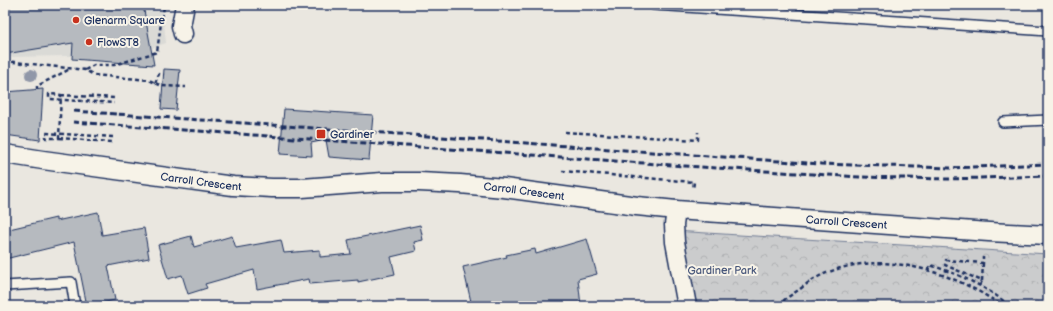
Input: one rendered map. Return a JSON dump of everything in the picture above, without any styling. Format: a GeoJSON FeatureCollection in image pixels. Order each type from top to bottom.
{"type":"FeatureCollection","features":[{"type":"Feature","properties":{"kind":"street"},"geometry":{"type":"LineString","coordinates":[[183,34],[182,26],[185,5]]}},
{"type":"Feature","properties":{"kind":"street","name":"Carroll Crescent"},"geometry":{"type":"LineString","coordinates":[[5,154],[233,186],[302,188],[382,182],[453,184],[504,188],[676,210],[959,230],[1046,234]]}},
{"type":"Feature","properties":{"kind":"street"},"geometry":{"type":"LineString","coordinates":[[676,210],[674,230],[675,242],[687,306]]}},
{"type":"Feature","properties":{"kind":"lane"},"geometry":{"type":"LineString","coordinates":[[654,5],[1048,31]]}},
{"type":"Feature","properties":{"kind":"lane"},"geometry":{"type":"LineString","coordinates":[[800,5],[802,14]]}},
{"type":"Feature","properties":{"kind":"lane"},"geometry":{"type":"LineString","coordinates":[[1003,122],[1048,120]]}},
{"type":"Feature","properties":{"kind":"lane"},"geometry":{"type":"LineString","coordinates":[[5,286],[71,282],[75,306]]}},
{"type":"Feature","properties":{"kind":"path"},"geometry":{"type":"LineString","coordinates":[[85,70],[94,65],[114,65],[157,52],[164,7]]}},
{"type":"Feature","properties":{"kind":"path"},"geometry":{"type":"LineString","coordinates":[[5,61],[85,70],[94,75],[148,80],[162,86],[186,87]]}},
{"type":"Feature","properties":{"kind":"path"},"geometry":{"type":"LineString","coordinates":[[36,90],[37,86],[71,69]]}},
{"type":"Feature","properties":{"kind":"path"},"geometry":{"type":"LineString","coordinates":[[155,83],[159,74],[164,75]]}},
{"type":"Feature","properties":{"kind":"path"},"geometry":{"type":"LineString","coordinates":[[114,103],[49,99],[48,94],[115,98]]}},
{"type":"Feature","properties":{"kind":"path"},"geometry":{"type":"LineString","coordinates":[[59,138],[62,95]]}},
{"type":"Feature","properties":{"kind":"path"},"geometry":{"type":"LineString","coordinates":[[565,132],[698,140],[698,132]]}},
{"type":"Feature","properties":{"kind":"path"},"geometry":{"type":"LineString","coordinates":[[112,137],[46,133],[46,138],[112,142]]}},
{"type":"Feature","properties":{"kind":"path"},"geometry":{"type":"LineString","coordinates":[[562,171],[694,182],[693,189]]}},
{"type":"Feature","properties":{"kind":"path"},"geometry":{"type":"LineString","coordinates":[[980,285],[982,281],[983,257]]}},
{"type":"Feature","properties":{"kind":"path"},"geometry":{"type":"LineString","coordinates":[[982,281],[945,265],[946,260],[983,263]]}},
{"type":"Feature","properties":{"kind":"path"},"geometry":{"type":"LineString","coordinates":[[778,306],[814,279],[829,272],[863,264],[877,263],[928,270],[944,275],[970,286],[1002,306]]}},
{"type":"Feature","properties":{"kind":"path"},"geometry":{"type":"LineString","coordinates":[[928,270],[930,266],[980,285],[1010,306]]}},
{"type":"Feature","properties":{"kind":"shaded area","name":"Glenarm Square"},"geometry":{"type":"Polygon","coordinates":[[[5,5],[162,5],[166,43],[116,60],[70,56],[5,57],[5,5]]]}},
{"type":"Feature","properties":{"kind":"green space","name":"Gardiner Park"},"geometry":{"type":"Polygon","coordinates":[[[674,231],[1048,254],[1048,306],[693,306],[674,231]]]}},
{"type":"Feature","properties":{"kind":"building","name":"Glenarm Square"},"geometry":{"type":"Polygon","coordinates":[[[5,5],[143,5],[154,65],[72,59],[73,43],[5,54],[5,5]]]}},
{"type":"Feature","properties":{"kind":"building"},"geometry":{"type":"Polygon","coordinates":[[[164,69],[180,70],[176,110],[161,109],[164,69]]]}},
{"type":"Feature","properties":{"kind":"building"},"geometry":{"type":"Polygon","coordinates":[[[43,89],[40,140],[5,135],[5,92],[43,89]]]}},
{"type":"Feature","properties":{"kind":"building"},"geometry":{"type":"Polygon","coordinates":[[[284,109],[373,115],[369,160],[329,157],[326,140],[311,143],[312,156],[280,154],[284,109]]]}},
{"type":"Feature","properties":{"kind":"building"},"geometry":{"type":"Polygon","coordinates":[[[98,212],[102,235],[144,228],[149,258],[108,266],[115,300],[87,306],[74,242],[5,259],[5,230],[56,218],[56,221],[98,212]]]}},
{"type":"Feature","properties":{"kind":"building"},"geometry":{"type":"Polygon","coordinates":[[[420,225],[423,240],[414,242],[416,251],[391,257],[395,274],[358,282],[358,280],[310,284],[309,279],[257,289],[254,270],[205,284],[207,288],[188,294],[182,275],[168,279],[158,245],[191,236],[194,247],[232,236],[236,248],[281,240],[284,253],[320,250],[320,257],[351,254],[348,240],[420,225]]]}},
{"type":"Feature","properties":{"kind":"building"},"geometry":{"type":"Polygon","coordinates":[[[587,239],[597,274],[578,279],[581,306],[472,306],[463,267],[507,257],[506,255],[535,249],[536,254],[587,239]]]}},
{"type":"Feature","properties":{"kind":"railway"},"geometry":{"type":"LineString","coordinates":[[74,111],[821,164],[950,168],[1048,164]]}},
{"type":"Feature","properties":{"kind":"railway"},"geometry":{"type":"LineString","coordinates":[[73,122],[685,166],[860,177],[948,179],[1048,176]]}},
{"type":"Feature","properties":{"kind":"place","name":"Glenarm Square"},"geometry":{"type":"Point","coordinates":[76,20]}},
{"type":"Feature","properties":{"kind":"place","name":"FlowST8"},"geometry":{"type":"Point","coordinates":[89,42]}},
{"type":"Feature","properties":{"kind":"place","name":"Gardiner"},"geometry":{"type":"Point","coordinates":[321,134]}}]}
